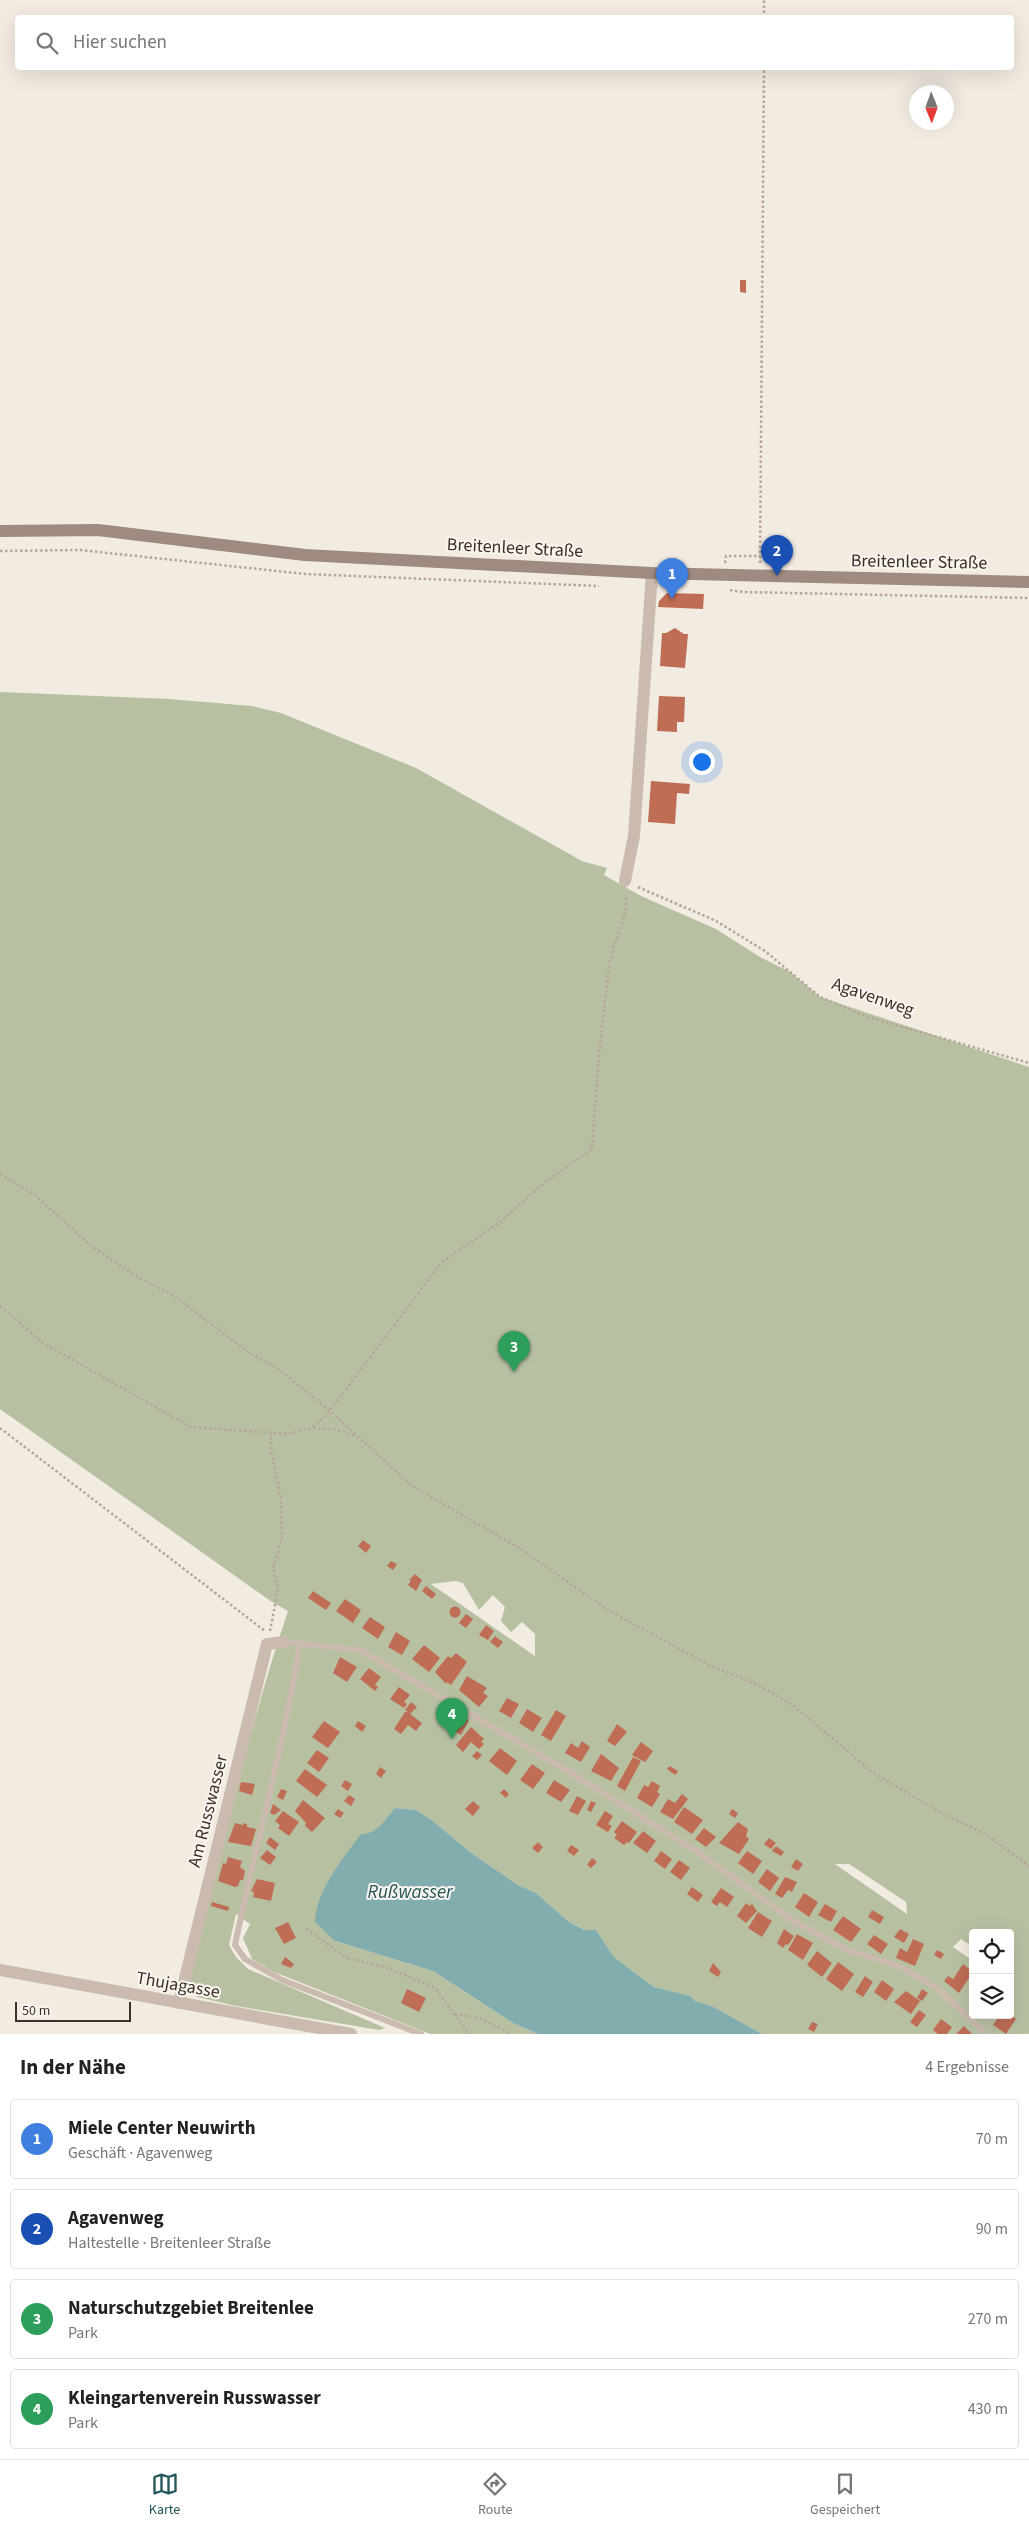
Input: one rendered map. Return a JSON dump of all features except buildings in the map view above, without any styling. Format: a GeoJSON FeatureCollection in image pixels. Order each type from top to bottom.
{"type":"FeatureCollection","features":[{"type":"Feature","properties":{"kind":"main road","name":"Breitenleer Straße"},"geometry":{"type":"LineString","coordinates":[[0,531],[98,530],[305,555],[652,573],[1029,582]]}},
{"type":"Feature","properties":{"kind":"street"},"geometry":{"type":"LineString","coordinates":[[625,881],[634,836],[652,573]]}},
{"type":"Feature","properties":{"kind":"street"},"geometry":{"type":"LineString","coordinates":[[267,1644],[284,1642]]}},
{"type":"Feature","properties":{"kind":"street","name":"Am Russwasser"},"geometry":{"type":"LineString","coordinates":[[179,2003],[267,1644]]}},
{"type":"Feature","properties":{"kind":"street","name":"Thujagasse"},"geometry":{"type":"LineString","coordinates":[[0,1970],[350,2034]]}},
{"type":"Feature","properties":{"kind":"lane"},"geometry":{"type":"LineString","coordinates":[[284,1642],[360,1650],[568,1771],[696,1851],[792,1920],[848,1950],[903,1968],[938,1989],[986,2034]]}},
{"type":"Feature","properties":{"kind":"lane"},"geometry":{"type":"LineString","coordinates":[[300,1644],[274,1781],[235,1945],[245,1959],[282,1980],[421,2034]]}},
{"type":"Feature","properties":{"kind":"path"},"geometry":{"type":"LineString","coordinates":[[764,0],[764,15]]}},
{"type":"Feature","properties":{"kind":"path"},"geometry":{"type":"LineString","coordinates":[[726,560],[726,556],[760,556],[764,70]]}},
{"type":"Feature","properties":{"kind":"path"},"geometry":{"type":"LineString","coordinates":[[725,589],[744,592],[1029,598]]}},
{"type":"Feature","properties":{"kind":"path"},"geometry":{"type":"LineString","coordinates":[[312,1428],[324,1418],[441,1263],[500,1222],[544,1183],[592,1150],[602,1015],[612,952],[627,909],[625,881]]}},
{"type":"Feature","properties":{"kind":"path","name":"Agavenweg"},"geometry":{"type":"LineString","coordinates":[[625,881],[716,922],[765,951],[820,997],[868,1017],[1029,1063]]}},
{"type":"Feature","properties":{"kind":"path"},"geometry":{"type":"LineString","coordinates":[[0,1174],[35,1195],[90,1245],[139,1278],[173,1295],[248,1352],[280,1370],[329,1410],[412,1486],[521,1549],[606,1609],[709,1665],[754,1683],[794,1706],[871,1771],[936,1810],[985,1834],[1029,1866]]}},
{"type":"Feature","properties":{"kind":"path"},"geometry":{"type":"LineString","coordinates":[[0,1306],[44,1343],[191,1427],[287,1434],[312,1428],[338,1430],[360,1438]]}},
{"type":"Feature","properties":{"kind":"path"},"geometry":{"type":"LineString","coordinates":[[0,1428],[266,1632],[267,1644]]}},
{"type":"Feature","properties":{"kind":"path"},"geometry":{"type":"LineString","coordinates":[[267,1644],[278,1589],[273,1568],[282,1538],[281,1499],[271,1450],[271,1433]]}},
{"type":"Feature","properties":{"kind":"path"},"geometry":{"type":"LineString","coordinates":[[306,1929],[347,1958],[385,1967],[435,1988],[469,2034]]}},
{"type":"Feature","properties":{"kind":"path"},"geometry":{"type":"LineString","coordinates":[[455,2014],[480,2018],[510,2034]]}},
{"type":"Feature","properties":{"kind":"green space"},"geometry":{"type":"Polygon","coordinates":[[[0,692],[169,699],[252,706],[281,713],[416,768],[582,861],[607,868],[604,875],[641,896],[716,929],[760,957],[790,972],[820,997],[1029,1067],[1029,2034],[762,2034],[712,2006],[695,2001],[689,1996],[654,1987],[614,1957],[596,1930],[584,1930],[568,1921],[536,1893],[518,1885],[470,1852],[433,1821],[416,1810],[395,1808],[378,1829],[369,1835],[335,1941],[433,1971],[513,2023],[538,2034],[430,2034],[274,1972],[252,1959],[243,1938],[250,1924],[236,1914],[229,1945],[236,1957],[248,1969],[385,2028],[379,2030],[236,2006],[197,1997],[191,1990],[190,1975],[247,1746],[288,1611],[272,1602],[0,1409],[0,692]],[[456,1581],[431,1584],[535,1656],[535,1634],[522,1622],[511,1632],[501,1621],[505,1607],[493,1595],[479,1610],[463,1583],[456,1581]],[[835,1864],[907,1914],[906,1902],[849,1864],[835,1864]]]}},
{"type":"Feature","properties":{"kind":"water","name":"Rußwasser"},"geometry":{"type":"Polygon","coordinates":[[[395,1808],[416,1810],[433,1821],[470,1852],[518,1885],[536,1893],[568,1921],[584,1930],[596,1930],[614,1957],[654,1987],[690,1996],[695,2001],[712,2006],[762,2034],[538,2034],[513,2023],[433,1971],[335,1941],[315,1922],[320,1899],[325,1887],[361,1834],[367,1834],[376,1829],[395,1808]]]}},
{"type":"Feature","properties":{"kind":"place","name":"Agavenweg"},"geometry":{"type":"Point","coordinates":[777,576]}},
{"type":"Feature","properties":{"kind":"place","name":"Miele Center Neuwirth"},"geometry":{"type":"Point","coordinates":[672,599]}},
{"type":"Feature","properties":{"kind":"place","name":"Naturschutzgebiet Breitenlee"},"geometry":{"type":"Point","coordinates":[514,1372]}},
{"type":"Feature","properties":{"kind":"place","name":"Kleingartenverein Russwasser"},"geometry":{"type":"Point","coordinates":[452,1739]}}]}
